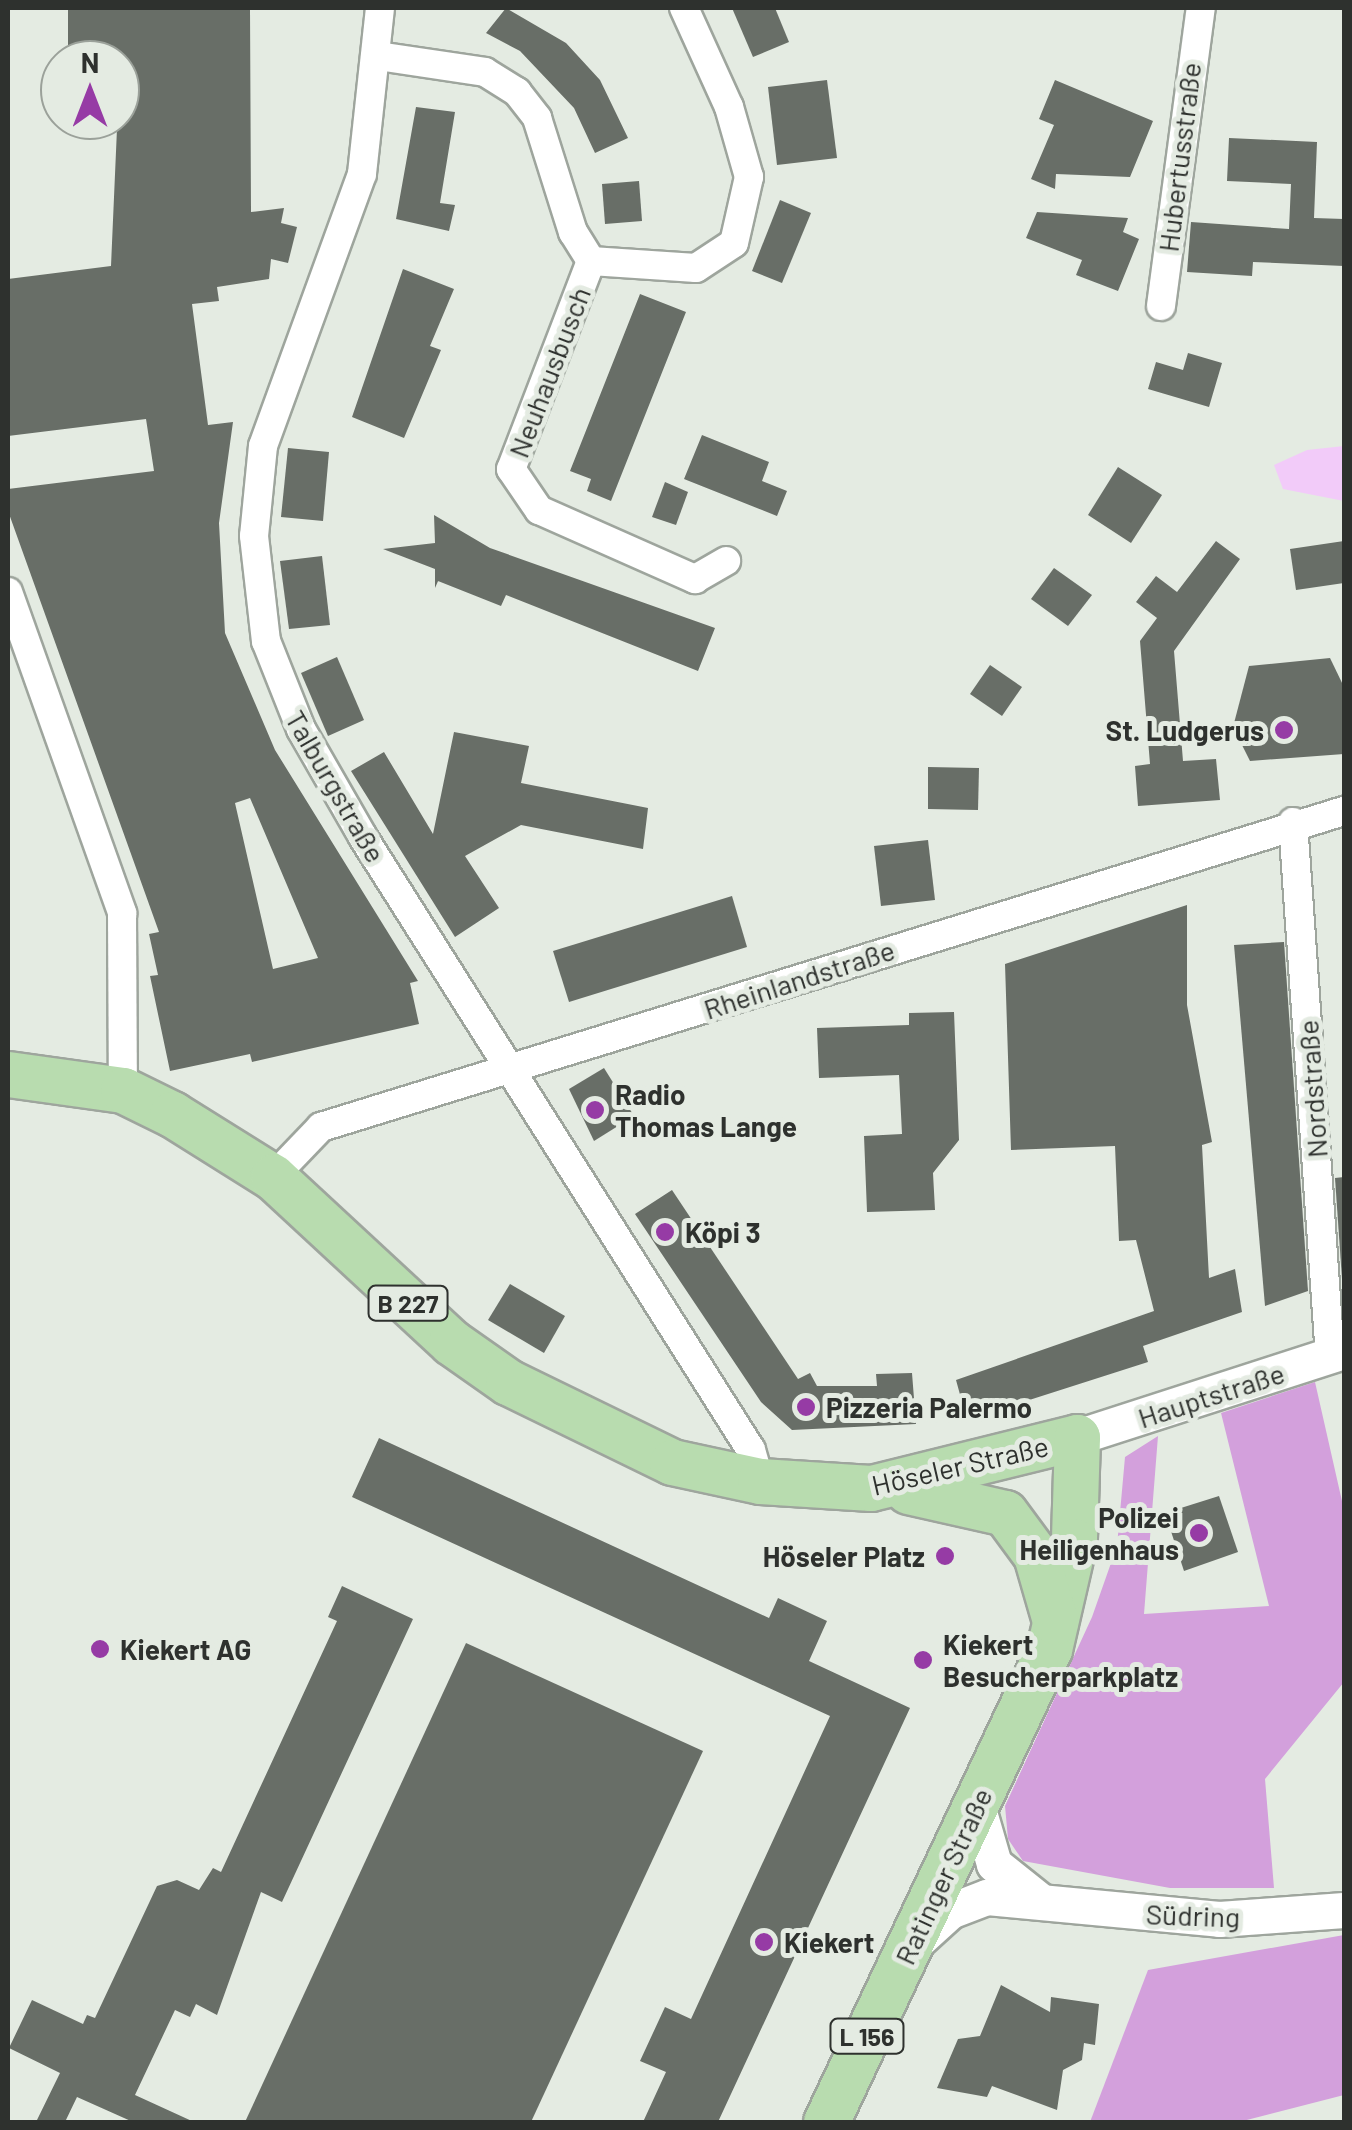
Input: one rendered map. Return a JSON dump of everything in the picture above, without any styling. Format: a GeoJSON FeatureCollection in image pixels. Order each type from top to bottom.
{"type":"FeatureCollection","features":[{"type":"Feature","properties":{"kind":"main road","name":"Höseler Straße"},"geometry":{"type":"LineString","coordinates":[[8,1074],[123,1090],[272,1177],[451,1342],[508,1382],[624,1444],[760,1482],[871,1488],[1076,1437]]}},
{"type":"Feature","properties":{"kind":"main road","name":"Ratinger Straße"},"geometry":{"type":"LineString","coordinates":[[826,2122],[978,1805],[1056,1627],[1074,1541],[1076,1437]]}},
{"type":"Feature","properties":{"kind":"main road","name":"B 227"},"geometry":{"type":"LineString","coordinates":[[871,1488],[955,1496],[1005,1513],[1036,1555],[1056,1627]]}},
{"type":"Feature","properties":{"kind":"street","name":"Talburgstraße"},"geometry":{"type":"LineString","coordinates":[[380,8],[378,56],[362,174],[263,446],[254,536],[259,598],[280,683],[301,729],[751,1450],[760,1482]]}},
{"type":"Feature","properties":{"kind":"street"},"geometry":{"type":"LineString","coordinates":[[378,56],[485,72],[517,92],[537,118],[574,232],[591,261],[696,268],[734,242],[749,177],[730,107],[684,8]]}},
{"type":"Feature","properties":{"kind":"street","name":"Hubertusstraße"},"geometry":{"type":"LineString","coordinates":[[1160,306],[1201,8]]}},
{"type":"Feature","properties":{"kind":"street","name":"Neuhausbusch"},"geometry":{"type":"LineString","coordinates":[[591,261],[511,469],[538,510],[695,579],[726,561]]}},
{"type":"Feature","properties":{"kind":"street"},"geometry":{"type":"LineString","coordinates":[[8,592],[122,912],[123,1090]]}},
{"type":"Feature","properties":{"kind":"street","name":"Rheinlandstraße"},"geometry":{"type":"LineString","coordinates":[[272,1177],[321,1127],[515,1072],[1293,822],[1344,811]]}},
{"type":"Feature","properties":{"kind":"street","name":"Nordstraße"},"geometry":{"type":"LineString","coordinates":[[1293,822],[1337,1353]]}},
{"type":"Feature","properties":{"kind":"street","name":"Hauptstraße"},"geometry":{"type":"LineString","coordinates":[[1076,1437],[1337,1353]]}},
{"type":"Feature","properties":{"kind":"street"},"geometry":{"type":"LineString","coordinates":[[978,1805],[994,1864],[1041,1902]]}},
{"type":"Feature","properties":{"kind":"street","name":"Südring"},"geometry":{"type":"LineString","coordinates":[[908,1950],[961,1904],[1041,1902],[1219,1919],[1344,1910]]}},
{"type":"Feature","properties":{"kind":"shaded area"},"geometry":{"type":"Polygon","coordinates":[[[1344,446],[1344,501],[1283,489],[1274,465],[1307,450],[1344,446]]]}},
{"type":"Feature","properties":{"kind":"shaded area"},"geometry":{"type":"Polygon","coordinates":[[[1315,1382],[1344,1510],[1344,1682],[1265,1779],[1274,1888],[1170,1888],[1023,1861],[1008,1839],[1005,1806],[1092,1617],[1117,1546],[1125,1457],[1158,1436],[1144,1614],[1269,1606],[1221,1413],[1315,1382]]]}},
{"type":"Feature","properties":{"kind":"shaded area"},"geometry":{"type":"Polygon","coordinates":[[[1344,1935],[1344,2095],[1239,2122],[1090,2122],[1148,1970],[1344,1935]]]}},
{"type":"Feature","properties":{"kind":"building"},"geometry":{"type":"Polygon","coordinates":[[[68,8],[250,8],[251,212],[284,208],[281,223],[297,227],[288,263],[271,259],[269,279],[217,287],[219,301],[192,304],[208,425],[233,422],[219,523],[225,633],[275,750],[418,981],[410,983],[419,1024],[252,1062],[250,1054],[170,1071],[150,976],[158,975],[149,934],[159,932],[8,511],[8,489],[154,471],[146,419],[8,436],[8,279],[111,266],[117,140],[140,140],[140,40],[68,40],[68,8]],[[250,798],[235,803],[273,969],[318,958],[250,798]]]}},
{"type":"Feature","properties":{"kind":"building"},"geometry":{"type":"Polygon","coordinates":[[[506,8],[566,43],[600,80],[628,138],[595,153],[574,108],[520,51],[486,33],[506,8]]]}},
{"type":"Feature","properties":{"kind":"building"},"geometry":{"type":"Polygon","coordinates":[[[732,8],[775,8],[789,42],[753,57],[732,8]]]}},
{"type":"Feature","properties":{"kind":"building"},"geometry":{"type":"Polygon","coordinates":[[[827,80],[837,158],[777,165],[768,87],[827,80]]]}},
{"type":"Feature","properties":{"kind":"building"},"geometry":{"type":"Polygon","coordinates":[[[1055,80],[1153,121],[1130,177],[1056,174],[1055,189],[1031,179],[1054,125],[1039,119],[1055,80]]]}},
{"type":"Feature","properties":{"kind":"building"},"geometry":{"type":"Polygon","coordinates":[[[416,107],[455,112],[440,203],[455,205],[449,231],[396,219],[416,107]]]}},
{"type":"Feature","properties":{"kind":"building"},"geometry":{"type":"Polygon","coordinates":[[[1229,138],[1317,142],[1314,218],[1344,219],[1344,266],[1253,262],[1252,276],[1187,272],[1191,222],[1289,229],[1291,184],[1227,181],[1229,138]]]}},
{"type":"Feature","properties":{"kind":"building"},"geometry":{"type":"Polygon","coordinates":[[[639,181],[642,221],[605,224],[602,184],[639,181]]]}},
{"type":"Feature","properties":{"kind":"building"},"geometry":{"type":"Polygon","coordinates":[[[780,200],[811,213],[782,283],[752,271],[780,200]]]}},
{"type":"Feature","properties":{"kind":"building"},"geometry":{"type":"Polygon","coordinates":[[[1037,212],[1128,218],[1123,232],[1139,239],[1118,291],[1076,275],[1082,260],[1026,238],[1037,212]]]}},
{"type":"Feature","properties":{"kind":"building"},"geometry":{"type":"Polygon","coordinates":[[[403,269],[454,289],[430,346],[441,350],[404,438],[352,417],[403,269]]]}},
{"type":"Feature","properties":{"kind":"building"},"geometry":{"type":"Polygon","coordinates":[[[640,294],[686,312],[611,501],[587,491],[591,479],[570,471],[640,294]]]}},
{"type":"Feature","properties":{"kind":"building"},"geometry":{"type":"Polygon","coordinates":[[[1188,353],[1222,363],[1209,407],[1148,389],[1156,362],[1183,370],[1188,353]]]}},
{"type":"Feature","properties":{"kind":"building"},"geometry":{"type":"Polygon","coordinates":[[[702,435],[769,462],[762,481],[787,491],[777,516],[684,479],[702,435]]]}},
{"type":"Feature","properties":{"kind":"building"},"geometry":{"type":"Polygon","coordinates":[[[288,448],[329,452],[323,521],[281,517],[288,448]]]}},
{"type":"Feature","properties":{"kind":"building"},"geometry":{"type":"Polygon","coordinates":[[[1118,467],[1162,495],[1131,543],[1088,515],[1118,467]]]}},
{"type":"Feature","properties":{"kind":"building"},"geometry":{"type":"Polygon","coordinates":[[[665,482],[688,492],[676,525],[652,517],[665,482]]]}},
{"type":"Feature","properties":{"kind":"building"},"geometry":{"type":"Polygon","coordinates":[[[434,515],[490,548],[715,628],[698,671],[506,595],[501,606],[438,581],[435,588],[435,569],[383,549],[435,543],[434,515]]]}},
{"type":"Feature","properties":{"kind":"building"},"geometry":{"type":"Polygon","coordinates":[[[1216,541],[1240,559],[1174,651],[1183,761],[1216,759],[1220,800],[1138,806],[1135,766],[1150,764],[1140,641],[1157,618],[1136,602],[1156,576],[1177,592],[1216,541]]]}},
{"type":"Feature","properties":{"kind":"building"},"geometry":{"type":"Polygon","coordinates":[[[1344,541],[1344,583],[1296,590],[1290,549],[1344,541]]]}},
{"type":"Feature","properties":{"kind":"building"},"geometry":{"type":"Polygon","coordinates":[[[322,556],[330,625],[289,629],[280,561],[322,556]]]}},
{"type":"Feature","properties":{"kind":"building"},"geometry":{"type":"Polygon","coordinates":[[[1054,568],[1092,595],[1068,626],[1031,599],[1054,568]]]}},
{"type":"Feature","properties":{"kind":"building"},"geometry":{"type":"Polygon","coordinates":[[[337,657],[364,720],[328,736],[301,673],[337,657]]]}},
{"type":"Feature","properties":{"kind":"building"},"geometry":{"type":"Polygon","coordinates":[[[1330,658],[1344,687],[1344,754],[1250,761],[1233,727],[1249,666],[1330,658]]]}},
{"type":"Feature","properties":{"kind":"building"},"geometry":{"type":"Polygon","coordinates":[[[990,665],[1022,687],[1002,716],[970,694],[990,665]]]}},
{"type":"Feature","properties":{"kind":"building"},"geometry":{"type":"Polygon","coordinates":[[[454,732],[529,746],[521,783],[648,808],[643,849],[521,825],[465,856],[499,908],[455,937],[351,771],[384,752],[433,834],[454,732]]]}},
{"type":"Feature","properties":{"kind":"building"},"geometry":{"type":"Polygon","coordinates":[[[928,767],[979,768],[978,810],[928,809],[928,767]]]}},
{"type":"Feature","properties":{"kind":"building"},"geometry":{"type":"Polygon","coordinates":[[[928,840],[935,900],[881,906],[874,846],[928,840]]]}},
{"type":"Feature","properties":{"kind":"building"},"geometry":{"type":"Polygon","coordinates":[[[732,896],[747,947],[569,1002],[553,951],[732,896]]]}},
{"type":"Feature","properties":{"kind":"building"},"geometry":{"type":"Polygon","coordinates":[[[1187,905],[1187,1005],[1212,1142],[1202,1145],[1209,1278],[1235,1269],[1242,1312],[1143,1346],[1148,1362],[967,1420],[956,1380],[1154,1311],[1136,1240],[1119,1241],[1115,1146],[1011,1150],[1005,964],[1187,905]]]}},
{"type":"Feature","properties":{"kind":"building"},"geometry":{"type":"Polygon","coordinates":[[[1284,942],[1308,1291],[1265,1306],[1234,945],[1284,942]]]}},
{"type":"Feature","properties":{"kind":"building"},"geometry":{"type":"Polygon","coordinates":[[[954,1012],[959,1140],[933,1173],[935,1210],[867,1212],[864,1136],[902,1134],[899,1075],[819,1078],[817,1028],[909,1025],[909,1013],[954,1012]]]}},
{"type":"Feature","properties":{"kind":"building"},"geometry":{"type":"Polygon","coordinates":[[[604,1068],[634,1116],[594,1141],[569,1089],[604,1068]]]}},
{"type":"Feature","properties":{"kind":"building"},"geometry":{"type":"Polygon","coordinates":[[[1344,1177],[1344,1278],[1342,1279],[1335,1178],[1344,1177]]]}},
{"type":"Feature","properties":{"kind":"building"},"geometry":{"type":"Polygon","coordinates":[[[672,1190],[798,1379],[810,1373],[817,1386],[877,1386],[876,1374],[912,1373],[916,1424],[792,1430],[761,1402],[635,1214],[672,1190]]]}},
{"type":"Feature","properties":{"kind":"building"},"geometry":{"type":"Polygon","coordinates":[[[510,1284],[565,1316],[544,1353],[488,1320],[510,1284]]]}},
{"type":"Feature","properties":{"kind":"building"},"geometry":{"type":"Polygon","coordinates":[[[379,1438],[769,1618],[778,1598],[827,1621],[809,1661],[910,1708],[718,2122],[643,2122],[666,2072],[640,2061],[665,2007],[691,2019],[830,1716],[352,1497],[379,1438]]]}},
{"type":"Feature","properties":{"kind":"building"},"geometry":{"type":"Polygon","coordinates":[[[1219,1496],[1238,1552],[1184,1571],[1165,1513],[1219,1496]]]}},
{"type":"Feature","properties":{"kind":"building"},"geometry":{"type":"Polygon","coordinates":[[[342,1586],[413,1619],[282,1902],[261,1892],[217,2015],[196,2004],[190,2017],[175,2010],[135,2095],[194,2122],[133,2122],[77,2097],[65,2122],[36,2122],[60,2073],[9,2048],[32,2000],[83,2024],[87,2015],[95,2018],[157,1886],[177,1880],[199,1890],[213,1868],[221,1872],[337,1621],[328,1617],[342,1586]]]}},
{"type":"Feature","properties":{"kind":"building"},"geometry":{"type":"Polygon","coordinates":[[[466,1643],[703,1751],[531,2122],[245,2122],[466,1643]]]}},
{"type":"Feature","properties":{"kind":"building"},"geometry":{"type":"Polygon","coordinates":[[[1001,1985],[1050,2012],[1051,1997],[1099,2004],[1095,2045],[1084,2043],[1082,2060],[1063,2070],[1057,2110],[992,2086],[987,2097],[937,2088],[958,2039],[980,2036],[1001,1985]]]}},
{"type":"Feature","properties":{"kind":"place","name":"St. Ludgerus"},"geometry":{"type":"Point","coordinates":[1284,730]}},
{"type":"Feature","properties":{"kind":"place","name":"Radio Thomas Lange"},"geometry":{"type":"Point","coordinates":[595,1110]}},
{"type":"Feature","properties":{"kind":"place","name":"Köpi 3"},"geometry":{"type":"Point","coordinates":[665,1232]}},
{"type":"Feature","properties":{"kind":"place","name":"Pizzeria Palermo"},"geometry":{"type":"Point","coordinates":[806,1407]}},
{"type":"Feature","properties":{"kind":"place","name":"Polizei Heiligenhaus"},"geometry":{"type":"Point","coordinates":[1199,1533]}},
{"type":"Feature","properties":{"kind":"place","name":"Höseler Platz"},"geometry":{"type":"Point","coordinates":[945,1556]}},
{"type":"Feature","properties":{"kind":"place","name":"Kiekert AG"},"geometry":{"type":"Point","coordinates":[100,1649]}},
{"type":"Feature","properties":{"kind":"place","name":"Kiekert Besucherparkplatz"},"geometry":{"type":"Point","coordinates":[923,1660]}},
{"type":"Feature","properties":{"kind":"place","name":"Kiekert"},"geometry":{"type":"Point","coordinates":[764,1942]}}]}
